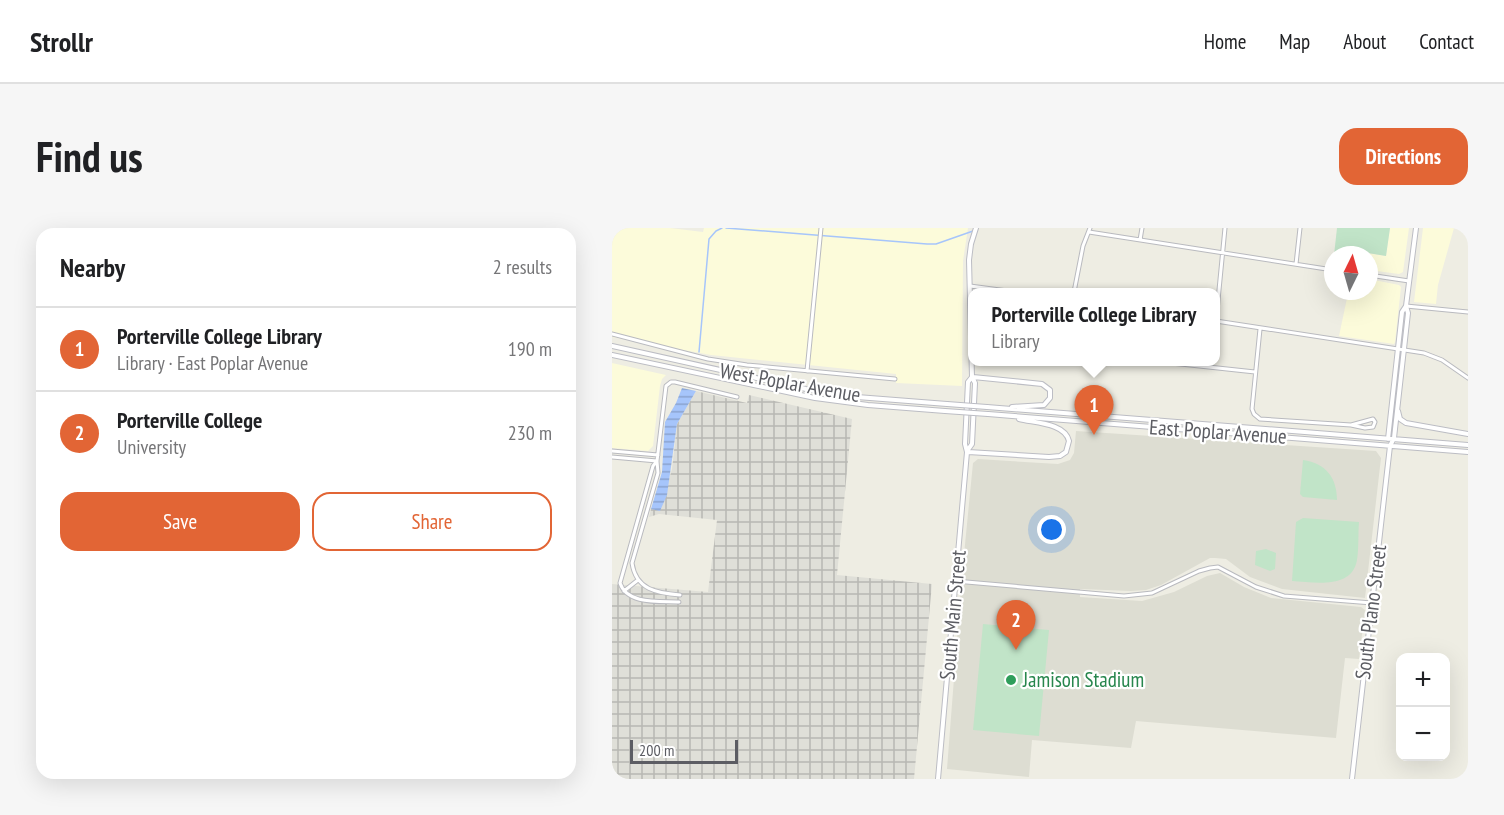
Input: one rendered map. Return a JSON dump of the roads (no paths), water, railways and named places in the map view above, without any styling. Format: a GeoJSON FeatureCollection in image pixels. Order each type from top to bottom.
{"type":"FeatureCollection","features":[{"type":"Feature","properties":{"kind":"main road","name":"South Main Street"},"geometry":{"type":"LineString","coordinates":[[970,286],[969,260],[976,228]]}},
{"type":"Feature","properties":{"kind":"main road","name":"South Plano Street"},"geometry":{"type":"LineString","coordinates":[[1352,779],[1390,446],[1394,438],[1398,404],[1402,312],[1406,306],[1416,228]]}},
{"type":"Feature","properties":{"kind":"main road","name":"West Poplar Avenue"},"geometry":{"type":"LineString","coordinates":[[612,346],[823,392],[970,406]]}},
{"type":"Feature","properties":{"kind":"main road","name":"South Plano Street"},"geometry":{"type":"LineString","coordinates":[[1390,446],[1388,438],[1401,349]]}},
{"type":"Feature","properties":{"kind":"main road","name":"West Poplar Avenue"},"geometry":{"type":"LineString","coordinates":[[612,355],[815,398],[868,405],[969,413]]}},
{"type":"Feature","properties":{"kind":"main road","name":"South Main Street"},"geometry":{"type":"LineString","coordinates":[[938,779],[967,452],[964,444],[968,382],[972,377],[972,366]]}},
{"type":"Feature","properties":{"kind":"main road"},"geometry":{"type":"LineString","coordinates":[[972,377],[1042,384],[1051,392],[1048,402],[1042,406],[987,407]]}},
{"type":"Feature","properties":{"kind":"main road"},"geometry":{"type":"LineString","coordinates":[[1398,404],[1400,419],[1406,423],[1468,434]]}},
{"type":"Feature","properties":{"kind":"main road","name":"East Poplar Avenue"},"geometry":{"type":"LineString","coordinates":[[970,406],[1468,445]]}},
{"type":"Feature","properties":{"kind":"main road","name":"East Poplar Avenue"},"geometry":{"type":"LineString","coordinates":[[969,413],[1468,452]]}},
{"type":"Feature","properties":{"kind":"main road"},"geometry":{"type":"LineString","coordinates":[[967,452],[1049,458],[1066,452],[1068,438],[1062,430],[1006,416]]}},
{"type":"Feature","properties":{"kind":"street"},"geometry":{"type":"LineString","coordinates":[[807,371],[821,228]]}},
{"type":"Feature","properties":{"kind":"street"},"geometry":{"type":"LineString","coordinates":[[1140,240],[1142,228]]}},
{"type":"Feature","properties":{"kind":"street"},"geometry":{"type":"LineString","coordinates":[[1219,288],[1226,228]]}},
{"type":"Feature","properties":{"kind":"street"},"geometry":{"type":"LineString","coordinates":[[1296,264],[1300,228]]}},
{"type":"Feature","properties":{"kind":"street"},"geometry":{"type":"LineString","coordinates":[[1075,288],[1083,246],[1090,230],[1324,269]]}},
{"type":"Feature","properties":{"kind":"street"},"geometry":{"type":"LineString","coordinates":[[1378,276],[1409,281]]}},
{"type":"Feature","properties":{"kind":"street"},"geometry":{"type":"LineString","coordinates":[[970,286],[985,288]]}},
{"type":"Feature","properties":{"kind":"street"},"geometry":{"type":"LineString","coordinates":[[1406,306],[1468,312]]}},
{"type":"Feature","properties":{"kind":"street"},"geometry":{"type":"LineString","coordinates":[[1220,322],[1424,353],[1442,360],[1468,378]]}},
{"type":"Feature","properties":{"kind":"street"},"geometry":{"type":"LineString","coordinates":[[1199,366],[1255,372],[1260,328]]}},
{"type":"Feature","properties":{"kind":"street"},"geometry":{"type":"LineString","coordinates":[[612,334],[708,359],[895,379]]}},
{"type":"Feature","properties":{"kind":"street","name":"East Poplar Avenue"},"geometry":{"type":"LineString","coordinates":[[1255,372],[1252,409],[1260,419],[1369,428],[1374,426],[1375,422],[1373,419],[1368,419],[1351,426]]}},
{"type":"Feature","properties":{"kind":"street"},"geometry":{"type":"LineString","coordinates":[[680,595],[651,590],[638,580],[632,563],[659,467],[657,461],[665,389],[668,384],[675,382],[737,397]]}},
{"type":"Feature","properties":{"kind":"street"},"geometry":{"type":"LineString","coordinates":[[612,451],[658,455]]}},
{"type":"Feature","properties":{"kind":"street"},"geometry":{"type":"LineString","coordinates":[[612,457],[657,461]]}},
{"type":"Feature","properties":{"kind":"street"},"geometry":{"type":"LineString","coordinates":[[657,461],[653,466],[621,578],[624,591],[628,596],[679,602]]}},
{"type":"Feature","properties":{"kind":"street"},"geometry":{"type":"LineString","coordinates":[[632,541],[637,543]]}},
{"type":"Feature","properties":{"kind":"street"},"geometry":{"type":"LineString","coordinates":[[955,582],[1124,596],[1139,595],[1168,587],[1210,568],[1218,567],[1256,588],[1278,594],[1372,603]]}},
{"type":"Feature","properties":{"kind":"street"},"geometry":{"type":"LineString","coordinates":[[624,591],[638,580]]}},
{"type":"Feature","properties":{"kind":"street"},"geometry":{"type":"LineString","coordinates":[[663,601],[664,593]]}},
{"type":"Feature","properties":{"kind":"water"},"geometry":{"type":"Polygon","coordinates":[[[682,388],[696,391],[677,424],[667,495],[660,511],[651,509],[662,472],[665,422],[682,388]]]}},
{"type":"Feature","properties":{"kind":"waterway"},"geometry":{"type":"LineString","coordinates":[[699,352],[709,239],[722,228]]}},
{"type":"Feature","properties":{"kind":"waterway"},"geometry":{"type":"LineString","coordinates":[[726,228],[927,244],[936,244],[973,231]]}},
{"type":"Feature","properties":{"kind":"place","name":"Porterville College Library"},"geometry":{"type":"Point","coordinates":[1094,435]}},
{"type":"Feature","properties":{"kind":"place","name":"Porterville College"},"geometry":{"type":"Point","coordinates":[1016,650]}},
{"type":"Feature","properties":{"kind":"place","name":"Jamison Stadium"},"geometry":{"type":"Point","coordinates":[1011,680]}}]}
